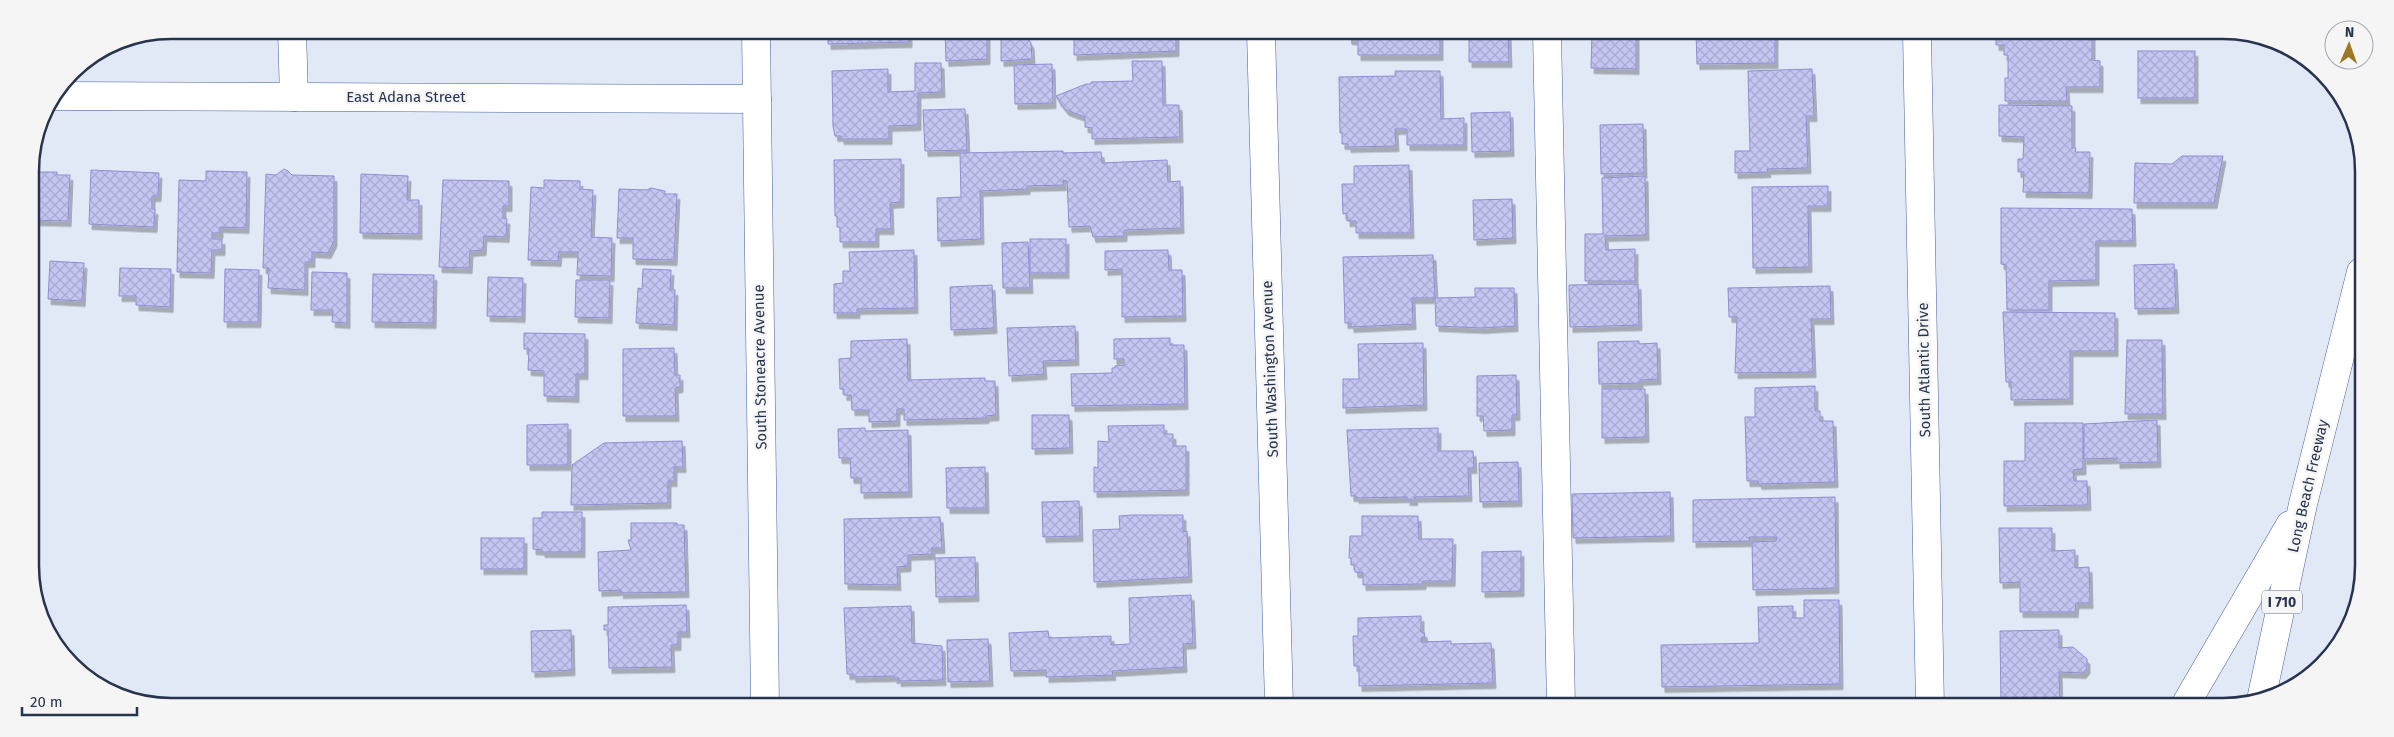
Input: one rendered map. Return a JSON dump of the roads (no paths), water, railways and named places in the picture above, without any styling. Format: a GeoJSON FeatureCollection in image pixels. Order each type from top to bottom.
{"type":"FeatureCollection","features":[{"type":"Feature","properties":{"kind":"main road"},"geometry":{"type":"LineString","coordinates":[[292,39],[294,97]]}},
{"type":"Feature","properties":{"kind":"main road","name":"South Stoneacre Avenue"},"geometry":{"type":"LineString","coordinates":[[756,39],[765,698]]}},
{"type":"Feature","properties":{"kind":"main road","name":"South Washington Avenue"},"geometry":{"type":"LineString","coordinates":[[1261,39],[1279,698]]}},
{"type":"Feature","properties":{"kind":"main road"},"geometry":{"type":"LineString","coordinates":[[1547,39],[1561,698]]}},
{"type":"Feature","properties":{"kind":"main road","name":"South Atlantic Drive"},"geometry":{"type":"LineString","coordinates":[[1917,39],[1930,698]]}},
{"type":"Feature","properties":{"kind":"main road","name":"East Adana Street"},"geometry":{"type":"LineString","coordinates":[[62,96],[757,99]]}},
{"type":"Feature","properties":{"kind":"main road","name":"Long Beach Freeway"},"geometry":{"type":"LineString","coordinates":[[2263,692],[2303,504],[2355,296]]}},
{"type":"Feature","properties":{"kind":"main road"},"geometry":{"type":"LineString","coordinates":[[2189,698],[2303,504]]}}]}
